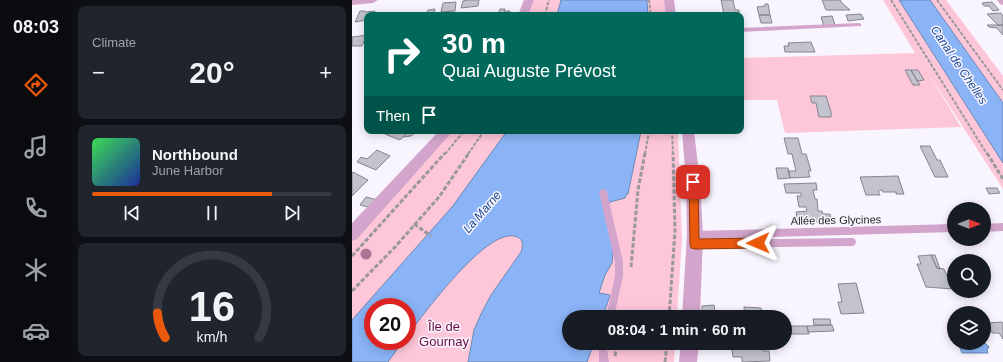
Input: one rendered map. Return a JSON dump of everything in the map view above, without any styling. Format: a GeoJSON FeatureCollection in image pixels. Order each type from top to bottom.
{"type":"FeatureCollection","features":[{"type":"Feature","properties":{"kind":"street"},"geometry":{"type":"LineString","coordinates":[[352,2],[373,0]]}},
{"type":"Feature","properties":{"kind":"street"},"geometry":{"type":"LineString","coordinates":[[524,12],[529,0]]}},
{"type":"Feature","properties":{"kind":"street"},"geometry":{"type":"LineString","coordinates":[[669,0],[671,12]]}},
{"type":"Feature","properties":{"kind":"street"},"geometry":{"type":"LineString","coordinates":[[352,234],[445,134]]}},
{"type":"Feature","properties":{"kind":"street"},"geometry":{"type":"LineString","coordinates":[[688,134],[693,182],[695,239],[691,310]]}},
{"type":"Feature","properties":{"kind":"street"},"geometry":{"type":"LineString","coordinates":[[688,362],[689,350]]}},
{"type":"Feature","properties":{"kind":"lane"},"geometry":{"type":"LineString","coordinates":[[744,30],[859,26]]}},
{"type":"Feature","properties":{"kind":"lane"},"geometry":{"type":"LineString","coordinates":[[603,192],[619,262],[619,276],[612,310]]}},
{"type":"Feature","properties":{"kind":"lane"},"geometry":{"type":"LineString","coordinates":[[991,228],[1003,227]]}},
{"type":"Feature","properties":{"kind":"lane","name":"Allée des Glycines"},"geometry":{"type":"LineString","coordinates":[[695,239],[947,228]]}},
{"type":"Feature","properties":{"kind":"lane"},"geometry":{"type":"LineString","coordinates":[[695,239],[852,242]]}},
{"type":"Feature","properties":{"kind":"lane"},"geometry":{"type":"LineString","coordinates":[[603,350],[604,362]]}},
{"type":"Feature","properties":{"kind":"path"},"geometry":{"type":"LineString","coordinates":[[546,12],[549,0]]}},
{"type":"Feature","properties":{"kind":"path"},"geometry":{"type":"LineString","coordinates":[[649,0],[650,12]]}},
{"type":"Feature","properties":{"kind":"path"},"geometry":{"type":"LineString","coordinates":[[891,0],[1003,179]]}},
{"type":"Feature","properties":{"kind":"path"},"geometry":{"type":"LineString","coordinates":[[937,0],[1003,90]]}},
{"type":"Feature","properties":{"kind":"path"},"geometry":{"type":"LineString","coordinates":[[352,256],[461,134]]}},
{"type":"Feature","properties":{"kind":"path"},"geometry":{"type":"LineString","coordinates":[[352,291],[395,247],[439,197],[482,134]]}},
{"type":"Feature","properties":{"kind":"path"},"geometry":{"type":"LineString","coordinates":[[631,268],[638,190],[648,134]]}},
{"type":"Feature","properties":{"kind":"path"},"geometry":{"type":"LineString","coordinates":[[669,310],[675,230],[672,134]]}},
{"type":"Feature","properties":{"kind":"path"},"geometry":{"type":"LineString","coordinates":[[414,224],[431,236]]}},
{"type":"Feature","properties":{"kind":"path"},"geometry":{"type":"LineString","coordinates":[[615,362],[616,350]]}},
{"type":"Feature","properties":{"kind":"path"},"geometry":{"type":"LineString","coordinates":[[665,362],[666,350]]}},
{"type":"Feature","properties":{"kind":"green space"},"geometry":{"type":"Polygon","coordinates":[[[532,0],[572,0],[566,12],[527,12],[532,0]]]}},
{"type":"Feature","properties":{"kind":"green space"},"geometry":{"type":"Polygon","coordinates":[[[647,0],[664,0],[666,12],[648,12],[647,0]]]}},
{"type":"Feature","properties":{"kind":"green space"},"geometry":{"type":"Polygon","coordinates":[[[883,0],[899,0],[1003,163],[1003,189],[927,71],[961,127],[785,133],[777,100],[744,100],[744,58],[915,53],[883,0]]]}},
{"type":"Feature","properties":{"kind":"green space"},"geometry":{"type":"Polygon","coordinates":[[[930,0],[946,0],[1003,76],[1003,103],[930,0]]]}},
{"type":"Feature","properties":{"kind":"green space"},"geometry":{"type":"Polygon","coordinates":[[[449,134],[513,134],[393,298],[364,298],[364,314],[352,323],[352,240],[449,134]]]}},
{"type":"Feature","properties":{"kind":"green space"},"geometry":{"type":"Polygon","coordinates":[[[640,134],[678,134],[682,238],[677,310],[605,310],[610,296],[599,293],[605,275],[612,263],[608,206],[610,202],[622,199],[628,194],[640,134]]]}},
{"type":"Feature","properties":{"kind":"green space","name":"Île de Gournay"},"geometry":{"type":"Polygon","coordinates":[[[505,236],[514,236],[522,241],[523,244],[521,252],[491,295],[481,314],[470,347],[468,362],[388,362],[397,350],[416,350],[416,324],[465,265],[492,243],[505,236]]]}},
{"type":"Feature","properties":{"kind":"green space"},"geometry":{"type":"Polygon","coordinates":[[[591,350],[675,350],[674,362],[587,362],[591,350]]]}},
{"type":"Feature","properties":{"kind":"water"},"geometry":{"type":"Polygon","coordinates":[[[561,0],[647,0],[648,12],[558,12],[561,0]]]}},
{"type":"Feature","properties":{"kind":"water","name":"Canal de Chelles"},"geometry":{"type":"Polygon","coordinates":[[[899,0],[930,0],[1003,103],[1003,163],[899,0]]]}},
{"type":"Feature","properties":{"kind":"water","name":"La Marne"},"geometry":{"type":"Polygon","coordinates":[[[505,134],[640,134],[628,194],[625,198],[610,202],[608,206],[613,253],[612,263],[605,275],[599,293],[610,295],[605,310],[562,310],[562,350],[591,350],[587,362],[468,362],[474,330],[481,314],[491,295],[522,250],[521,240],[517,237],[505,237],[490,244],[474,257],[441,292],[416,324],[416,298],[371,298],[452,207],[505,134]]]}},
{"type":"Feature","properties":{"kind":"water"},"geometry":{"type":"Polygon","coordinates":[[[364,306],[364,350],[397,350],[388,362],[352,362],[352,320],[364,306]]]}},
{"type":"Feature","properties":{"kind":"water"},"geometry":{"type":"Polygon","coordinates":[[[961,350],[987,350],[988,353],[962,353],[961,350]]]}},
{"type":"Feature","properties":{"kind":"building"},"geometry":{"type":"Polygon","coordinates":[[[479,0],[478,6],[461,8],[463,1],[479,0]]]}},
{"type":"Feature","properties":{"kind":"building"},"geometry":{"type":"Polygon","coordinates":[[[721,0],[733,0],[735,10],[739,10],[739,12],[724,12],[721,0]]]}},
{"type":"Feature","properties":{"kind":"building"},"geometry":{"type":"Polygon","coordinates":[[[822,0],[840,0],[850,10],[826,10],[822,0]]]}},
{"type":"Feature","properties":{"kind":"building"},"geometry":{"type":"Polygon","coordinates":[[[456,2],[455,11],[441,12],[443,3],[456,2]]]}},
{"type":"Feature","properties":{"kind":"building"},"geometry":{"type":"Polygon","coordinates":[[[992,2],[999,10],[993,11],[989,6],[984,6],[982,3],[992,2]]]}},
{"type":"Feature","properties":{"kind":"building"},"geometry":{"type":"Polygon","coordinates":[[[765,4],[768,4],[770,15],[759,15],[757,7],[765,6],[765,4]]]}},
{"type":"Feature","properties":{"kind":"building"},"geometry":{"type":"Polygon","coordinates":[[[435,9],[434,12],[427,12],[428,10],[435,9]]]}},
{"type":"Feature","properties":{"kind":"building"},"geometry":{"type":"Polygon","coordinates":[[[500,9],[510,11],[510,12],[499,12],[500,9]]]}},
{"type":"Feature","properties":{"kind":"building"},"geometry":{"type":"Polygon","coordinates":[[[360,11],[365,11],[364,20],[355,22],[360,11]]]}},
{"type":"Feature","properties":{"kind":"building"},"geometry":{"type":"Polygon","coordinates":[[[1001,13],[1003,16],[1003,25],[998,25],[987,14],[1001,13]]]}},
{"type":"Feature","properties":{"kind":"building"},"geometry":{"type":"Polygon","coordinates":[[[861,14],[864,19],[848,21],[846,15],[861,14]]]}},
{"type":"Feature","properties":{"kind":"building"},"geometry":{"type":"Polygon","coordinates":[[[759,15],[770,15],[772,23],[761,23],[759,15]]]}},
{"type":"Feature","properties":{"kind":"building"},"geometry":{"type":"Polygon","coordinates":[[[832,16],[835,25],[824,26],[821,17],[832,16]]]}},
{"type":"Feature","properties":{"kind":"building"},"geometry":{"type":"Polygon","coordinates":[[[987,25],[1003,25],[1003,35],[997,28],[989,27],[987,25]]]}},
{"type":"Feature","properties":{"kind":"building"},"geometry":{"type":"Polygon","coordinates":[[[364,35],[362,46],[352,46],[352,37],[364,35]]]}},
{"type":"Feature","properties":{"kind":"building"},"geometry":{"type":"Polygon","coordinates":[[[811,42],[815,52],[785,52],[784,46],[789,46],[788,43],[811,42]]]}},
{"type":"Feature","properties":{"kind":"building"},"geometry":{"type":"Polygon","coordinates":[[[905,70],[911,70],[920,85],[913,85],[905,70]]]}},
{"type":"Feature","properties":{"kind":"building"},"geometry":{"type":"Polygon","coordinates":[[[911,70],[918,70],[924,80],[917,81],[911,70]]]}},
{"type":"Feature","properties":{"kind":"building"},"geometry":{"type":"Polygon","coordinates":[[[810,96],[826,96],[831,117],[819,117],[816,103],[812,103],[810,96]]]}},
{"type":"Feature","properties":{"kind":"building"},"geometry":{"type":"Polygon","coordinates":[[[385,134],[406,134],[400,140],[385,134]]]}},
{"type":"Feature","properties":{"kind":"building"},"geometry":{"type":"Polygon","coordinates":[[[406,134],[413,134],[411,136],[403,137],[406,134]]]}},
{"type":"Feature","properties":{"kind":"building"},"geometry":{"type":"Polygon","coordinates":[[[784,138],[798,138],[802,154],[806,154],[811,171],[808,171],[810,177],[790,178],[788,171],[796,171],[792,154],[788,154],[784,138]]]}},
{"type":"Feature","properties":{"kind":"building"},"geometry":{"type":"Polygon","coordinates":[[[920,146],[930,146],[937,160],[940,160],[948,177],[935,177],[920,146]]]}},
{"type":"Feature","properties":{"kind":"building"},"geometry":{"type":"Polygon","coordinates":[[[377,150],[390,156],[376,170],[357,162],[361,157],[367,159],[377,150]]]}},
{"type":"Feature","properties":{"kind":"building"},"geometry":{"type":"Polygon","coordinates":[[[776,168],[788,168],[790,178],[778,179],[776,168]]]}},
{"type":"Feature","properties":{"kind":"building"},"geometry":{"type":"Polygon","coordinates":[[[353,172],[368,180],[352,196],[352,173],[353,172]]]}},
{"type":"Feature","properties":{"kind":"building"},"geometry":{"type":"Polygon","coordinates":[[[898,176],[904,194],[896,194],[896,192],[883,192],[882,190],[878,191],[880,195],[866,195],[860,177],[898,176]]]}},
{"type":"Feature","properties":{"kind":"building"},"geometry":{"type":"Polygon","coordinates":[[[816,183],[817,190],[813,190],[815,199],[817,199],[818,211],[822,211],[823,214],[830,214],[832,222],[798,222],[796,212],[807,211],[806,207],[799,207],[797,196],[801,196],[801,193],[786,193],[784,184],[816,183]]]}},
{"type":"Feature","properties":{"kind":"building"},"geometry":{"type":"Polygon","coordinates":[[[986,188],[997,188],[1000,193],[989,194],[986,188]]]}},
{"type":"Feature","properties":{"kind":"building"},"geometry":{"type":"Polygon","coordinates":[[[366,197],[378,200],[371,208],[360,205],[366,197]]]}},
{"type":"Feature","properties":{"kind":"building"},"geometry":{"type":"Polygon","coordinates":[[[931,255],[937,268],[944,269],[947,276],[947,289],[926,287],[917,264],[921,264],[918,256],[931,255]]]}},
{"type":"Feature","properties":{"kind":"building"},"geometry":{"type":"Polygon","coordinates":[[[931,255],[935,255],[940,269],[937,268],[931,255]]]}},
{"type":"Feature","properties":{"kind":"building"},"geometry":{"type":"Polygon","coordinates":[[[856,283],[864,313],[841,314],[838,302],[842,302],[838,284],[856,283]]]}},
{"type":"Feature","properties":{"kind":"building"},"geometry":{"type":"Polygon","coordinates":[[[714,305],[715,310],[702,310],[702,306],[714,305]]]}},
{"type":"Feature","properties":{"kind":"building"},"geometry":{"type":"Polygon","coordinates":[[[744,307],[761,308],[761,310],[744,310],[744,307]]]}},
{"type":"Feature","properties":{"kind":"building"},"geometry":{"type":"Polygon","coordinates":[[[813,319],[830,319],[831,325],[814,325],[813,319]]]}},
{"type":"Feature","properties":{"kind":"building"},"geometry":{"type":"Polygon","coordinates":[[[1002,322],[1003,339],[999,333],[992,333],[991,323],[1002,322]]]}},
{"type":"Feature","properties":{"kind":"building"},"geometry":{"type":"Polygon","coordinates":[[[832,325],[834,331],[808,332],[807,326],[832,325]]]}},
{"type":"Feature","properties":{"kind":"building"},"geometry":{"type":"Polygon","coordinates":[[[792,326],[807,326],[809,334],[792,334],[792,326]]]}},
{"type":"Feature","properties":{"kind":"building"},"geometry":{"type":"Polygon","coordinates":[[[732,350],[763,350],[769,351],[770,361],[742,362],[742,357],[733,357],[732,350]]]}},
{"type":"Feature","properties":{"kind":"route"},"geometry":{"type":"LineString","coordinates":[[693,182],[695,244],[758,243]]}}]}
